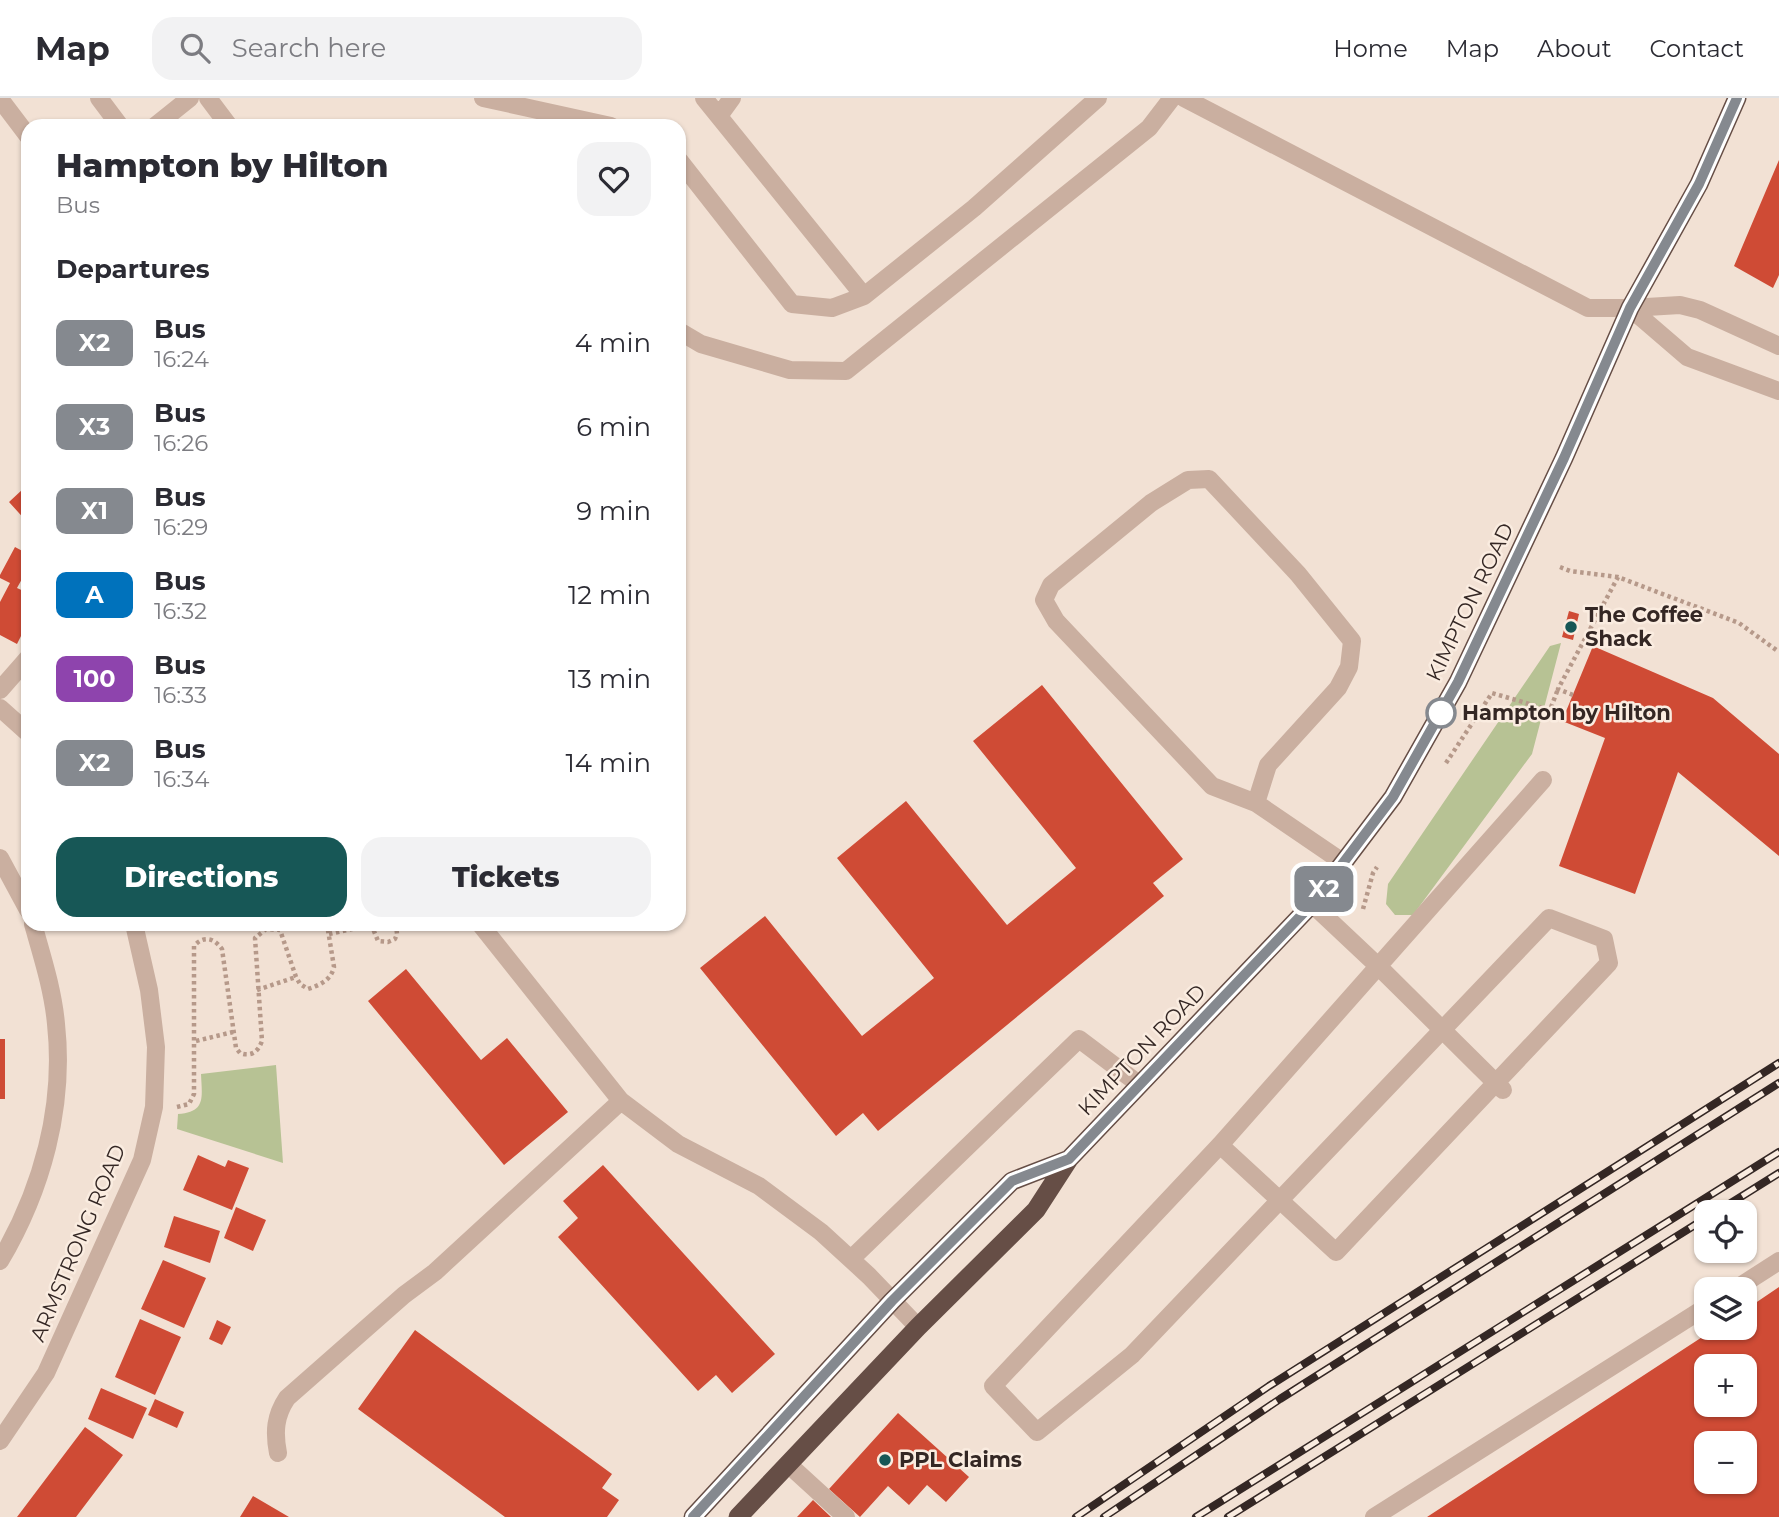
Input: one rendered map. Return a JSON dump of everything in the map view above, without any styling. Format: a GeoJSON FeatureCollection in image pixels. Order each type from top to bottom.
{"type":"FeatureCollection","features":[{"type":"Feature","properties":{"kind":"highway","name":"KIMPTON ROAD"},"geometry":{"type":"LineString","coordinates":[[738,1517],[918,1327],[1036,1210],[1069,1159],[1312,904],[1393,797],[1458,682],[1564,458],[1630,308],[1699,184],[1737,98]]}},
{"type":"Feature","properties":{"kind":"highway","name":"KIMPTON ROAD"},"geometry":{"type":"LineString","coordinates":[[694,1517],[892,1301],[1012,1181],[1069,1159]]}},
{"type":"Feature","properties":{"kind":"street"},"geometry":{"type":"LineString","coordinates":[[99,98],[115,119]]}},
{"type":"Feature","properties":{"kind":"street"},"geometry":{"type":"LineString","coordinates":[[164,119],[190,98]]}},
{"type":"Feature","properties":{"kind":"street"},"geometry":{"type":"LineString","coordinates":[[208,98],[224,119]]}},
{"type":"Feature","properties":{"kind":"street"},"geometry":{"type":"LineString","coordinates":[[483,98],[529,104],[585,119]]}},
{"type":"Feature","properties":{"kind":"street"},"geometry":{"type":"LineString","coordinates":[[704,98],[864,296]]}},
{"type":"Feature","properties":{"kind":"street"},"geometry":{"type":"LineString","coordinates":[[719,116],[732,98]]}},
{"type":"Feature","properties":{"kind":"street"},"geometry":{"type":"LineString","coordinates":[[686,169],[792,304],[832,308],[864,296],[974,208],[1098,98]]}},
{"type":"Feature","properties":{"kind":"street"},"geometry":{"type":"LineString","coordinates":[[686,335],[701,344],[790,370],[846,371],[1149,128],[1172,98]]}},
{"type":"Feature","properties":{"kind":"street"},"geometry":{"type":"LineString","coordinates":[[1184,98],[1588,308],[1680,305],[1700,310],[1779,346]]}},
{"type":"Feature","properties":{"kind":"street"},"geometry":{"type":"LineString","coordinates":[[0,99],[21,127]]}},
{"type":"Feature","properties":{"kind":"street"},"geometry":{"type":"LineString","coordinates":[[1630,308],[1687,357],[1779,391]]}},
{"type":"Feature","properties":{"kind":"street"},"geometry":{"type":"LineString","coordinates":[[1256,803],[1268,765],[1338,688],[1349,667],[1353,641],[1298,574],[1209,480],[1188,480],[1151,503],[1051,585],[1044,600],[1056,621],[1212,786],[1256,803],[1344,863]]}},
{"type":"Feature","properties":{"kind":"street"},"geometry":{"type":"LineString","coordinates":[[0,690],[21,665]]}},
{"type":"Feature","properties":{"kind":"street"},"geometry":{"type":"LineString","coordinates":[[0,708],[21,727]]}},
{"type":"Feature","properties":{"kind":"street"},"geometry":{"type":"LineString","coordinates":[[1220,1145],[1280,1199],[1336,1252],[1500,1087],[1609,962],[1604,939],[1549,918],[1441,1030],[1280,1199],[1132,1355],[1037,1432],[993,1386],[1220,1145],[1543,780]]}},
{"type":"Feature","properties":{"kind":"street"},"geometry":{"type":"LineString","coordinates":[[0,858],[21,897]]}},
{"type":"Feature","properties":{"kind":"street"},"geometry":{"type":"LineString","coordinates":[[1312,904],[1500,1087]]}},
{"type":"Feature","properties":{"kind":"street"},"geometry":{"type":"LineString","coordinates":[[0,1261],[35,1193],[47,1152],[57,1087],[56,1024],[35,931]]}},
{"type":"Feature","properties":{"kind":"street","name":"ARMSTRONG ROAD"},"geometry":{"type":"LineString","coordinates":[[0,1441],[46,1373],[142,1160],[154,1107],[156,1047],[140,931]]}},
{"type":"Feature","properties":{"kind":"street"},"geometry":{"type":"LineString","coordinates":[[486,931],[621,1101],[678,1144],[759,1186],[821,1232],[918,1327]]}},
{"type":"Feature","properties":{"kind":"street"},"geometry":{"type":"LineString","coordinates":[[851,1259],[1079,1039],[1140,1085]]}},
{"type":"Feature","properties":{"kind":"street"},"geometry":{"type":"LineString","coordinates":[[278,1453],[278,1411],[288,1398],[404,1295],[435,1272],[621,1101]]}},
{"type":"Feature","properties":{"kind":"street"},"geometry":{"type":"LineString","coordinates":[[1754,1277],[1779,1261]]}},
{"type":"Feature","properties":{"kind":"street"},"geometry":{"type":"LineString","coordinates":[[1374,1517],[1694,1315]]}},
{"type":"Feature","properties":{"kind":"street"},"geometry":{"type":"LineString","coordinates":[[788,1464],[846,1517]]}},
{"type":"Feature","properties":{"kind":"path"},"geometry":{"type":"LineString","coordinates":[[1560,567],[1570,571],[1618,577],[1739,623],[1779,652]]}},
{"type":"Feature","properties":{"kind":"path"},"geometry":{"type":"LineString","coordinates":[[1440,772],[1492,694],[1550,710],[1558,689],[1618,577]]}},
{"type":"Feature","properties":{"kind":"path"},"geometry":{"type":"LineString","coordinates":[[1558,689],[1573,695]]}},
{"type":"Feature","properties":{"kind":"path"},"geometry":{"type":"LineString","coordinates":[[1363,909],[1373,873],[1381,862]]}},
{"type":"Feature","properties":{"kind":"path"},"geometry":{"type":"LineString","coordinates":[[154,1107],[180,1107],[189,1104],[194,1094],[196,1041],[193,953],[194,946],[202,939],[216,941],[222,949],[236,1048],[240,1053],[250,1055],[260,1048],[262,1041],[254,945],[258,933],[262,931]]}},
{"type":"Feature","properties":{"kind":"path"},"geometry":{"type":"LineString","coordinates":[[280,931],[296,977],[300,984],[308,989],[327,980],[332,974],[334,967],[328,931]]}},
{"type":"Feature","properties":{"kind":"path"},"geometry":{"type":"LineString","coordinates":[[329,934],[343,931]]}},
{"type":"Feature","properties":{"kind":"path"},"geometry":{"type":"LineString","coordinates":[[374,931],[378,941],[388,942],[395,939],[397,931]]}},
{"type":"Feature","properties":{"kind":"path"},"geometry":{"type":"LineString","coordinates":[[257,990],[296,977]]}},
{"type":"Feature","properties":{"kind":"path"},"geometry":{"type":"LineString","coordinates":[[196,1041],[233,1032]]}},
{"type":"Feature","properties":{"kind":"green space"},"geometry":{"type":"Polygon","coordinates":[[[1561,643],[1532,754],[1413,915],[1395,915],[1386,904],[1388,884],[1550,646],[1561,643]]]}},
{"type":"Feature","properties":{"kind":"green space"},"geometry":{"type":"Polygon","coordinates":[[[276,1065],[283,1163],[177,1129],[178,1114],[198,1107],[202,1097],[201,1074],[276,1065]]]}},
{"type":"Feature","properties":{"kind":"building"},"geometry":{"type":"Polygon","coordinates":[[[1779,160],[1779,275],[1773,288],[1734,266],[1779,160]]]}},
{"type":"Feature","properties":{"kind":"building"},"geometry":{"type":"Polygon","coordinates":[[[21,491],[21,515],[9,502],[21,491]]]}},
{"type":"Feature","properties":{"kind":"building"},"geometry":{"type":"Polygon","coordinates":[[[15,547],[21,550],[21,581],[17,588],[21,590],[21,636],[17,644],[0,635],[0,602],[10,583],[0,578],[15,547]]]}},
{"type":"Feature","properties":{"kind":"building","name":"The Coffee Shack"},"geometry":{"type":"Polygon","coordinates":[[[1569,611],[1579,614],[1573,640],[1562,637],[1569,611]]]}},
{"type":"Feature","properties":{"kind":"building"},"geometry":{"type":"Polygon","coordinates":[[[1593,646],[1713,698],[1779,754],[1779,856],[1678,772],[1635,894],[1559,866],[1605,738],[1562,721],[1593,646]]]}},
{"type":"Feature","properties":{"kind":"building"},"geometry":{"type":"Polygon","coordinates":[[[1042,685],[1183,859],[1153,883],[1164,896],[878,1131],[863,1113],[836,1136],[700,968],[765,916],[862,1036],[934,978],[837,858],[906,801],[1007,925],[1076,868],[973,741],[1042,685]]]}},
{"type":"Feature","properties":{"kind":"building"},"geometry":{"type":"Polygon","coordinates":[[[406,969],[481,1060],[507,1038],[568,1112],[504,1165],[368,1001],[406,969]]]}},
{"type":"Feature","properties":{"kind":"building"},"geometry":{"type":"Polygon","coordinates":[[[0,1039],[5,1039],[5,1099],[0,1099],[0,1039]]]}},
{"type":"Feature","properties":{"kind":"building"},"geometry":{"type":"Polygon","coordinates":[[[198,1155],[225,1167],[228,1160],[249,1168],[232,1210],[183,1190],[198,1155]]]}},
{"type":"Feature","properties":{"kind":"building"},"geometry":{"type":"Polygon","coordinates":[[[603,1165],[775,1354],[732,1393],[716,1375],[698,1391],[558,1237],[578,1218],[563,1201],[603,1165]]]}},
{"type":"Feature","properties":{"kind":"building"},"geometry":{"type":"Polygon","coordinates":[[[236,1207],[266,1220],[253,1251],[224,1238],[236,1207]]]}},
{"type":"Feature","properties":{"kind":"building"},"geometry":{"type":"Polygon","coordinates":[[[174,1216],[220,1231],[210,1263],[164,1247],[174,1216]]]}},
{"type":"Feature","properties":{"kind":"building"},"geometry":{"type":"Polygon","coordinates":[[[163,1260],[206,1278],[184,1328],[141,1309],[163,1260]]]}},
{"type":"Feature","properties":{"kind":"building"},"geometry":{"type":"Polygon","coordinates":[[[1779,1287],[1779,1517],[1427,1517],[1698,1340],[1757,1340],[1757,1302],[1779,1287]]]}},
{"type":"Feature","properties":{"kind":"building"},"geometry":{"type":"Polygon","coordinates":[[[140,1319],[181,1337],[155,1395],[115,1377],[140,1319]]]}},
{"type":"Feature","properties":{"kind":"building"},"geometry":{"type":"Polygon","coordinates":[[[217,1320],[231,1327],[222,1345],[209,1339],[217,1320]]]}},
{"type":"Feature","properties":{"kind":"building"},"geometry":{"type":"Polygon","coordinates":[[[415,1330],[612,1474],[602,1488],[619,1500],[607,1517],[505,1517],[358,1409],[415,1330]]]}},
{"type":"Feature","properties":{"kind":"building"},"geometry":{"type":"Polygon","coordinates":[[[101,1388],[147,1408],[133,1439],[88,1419],[101,1388]]]}},
{"type":"Feature","properties":{"kind":"building"},"geometry":{"type":"Polygon","coordinates":[[[155,1399],[184,1412],[177,1428],[148,1415],[155,1399]]]}},
{"type":"Feature","properties":{"kind":"building"},"geometry":{"type":"Polygon","coordinates":[[[898,1413],[969,1477],[946,1502],[927,1485],[909,1505],[888,1486],[860,1517],[829,1489],[898,1413]]]}},
{"type":"Feature","properties":{"kind":"building"},"geometry":{"type":"Polygon","coordinates":[[[85,1427],[123,1455],[76,1517],[17,1517],[85,1427]]]}},
{"type":"Feature","properties":{"kind":"building"},"geometry":{"type":"Polygon","coordinates":[[[253,1496],[289,1517],[240,1517],[253,1496]]]}},
{"type":"Feature","properties":{"kind":"building"},"geometry":{"type":"Polygon","coordinates":[[[813,1500],[831,1517],[797,1517],[813,1500]]]}},
{"type":"Feature","properties":{"kind":"railway"},"geometry":{"type":"LineString","coordinates":[[1076,1517],[1269,1386],[1779,1063]]}},
{"type":"Feature","properties":{"kind":"railway"},"geometry":{"type":"LineString","coordinates":[[1104,1517],[1280,1399],[1779,1083]]}},
{"type":"Feature","properties":{"kind":"railway"},"geometry":{"type":"LineString","coordinates":[[1196,1517],[1779,1152]]}},
{"type":"Feature","properties":{"kind":"railway"},"geometry":{"type":"LineString","coordinates":[[1736,1200],[1779,1173]]}},
{"type":"Feature","properties":{"kind":"railway"},"geometry":{"type":"LineString","coordinates":[[1228,1517],[1694,1226]]}},
{"type":"Feature","properties":{"kind":"bus line","name":"X2"},"geometry":{"type":"LineString","coordinates":[[693,1517],[892,1301],[1012,1181],[1069,1159],[1312,904],[1393,797],[1458,682],[1564,458],[1630,308],[1699,184],[1737,98]]}},
{"type":"Feature","properties":{"kind":"place","name":"The Coffee Shack"},"geometry":{"type":"Point","coordinates":[1571,627]}},
{"type":"Feature","properties":{"kind":"place","name":"Hampton by Hilton"},"geometry":{"type":"Point","coordinates":[1441,713]}},
{"type":"Feature","properties":{"kind":"place","name":"PPL Claims"},"geometry":{"type":"Point","coordinates":[885,1460]}}]}
